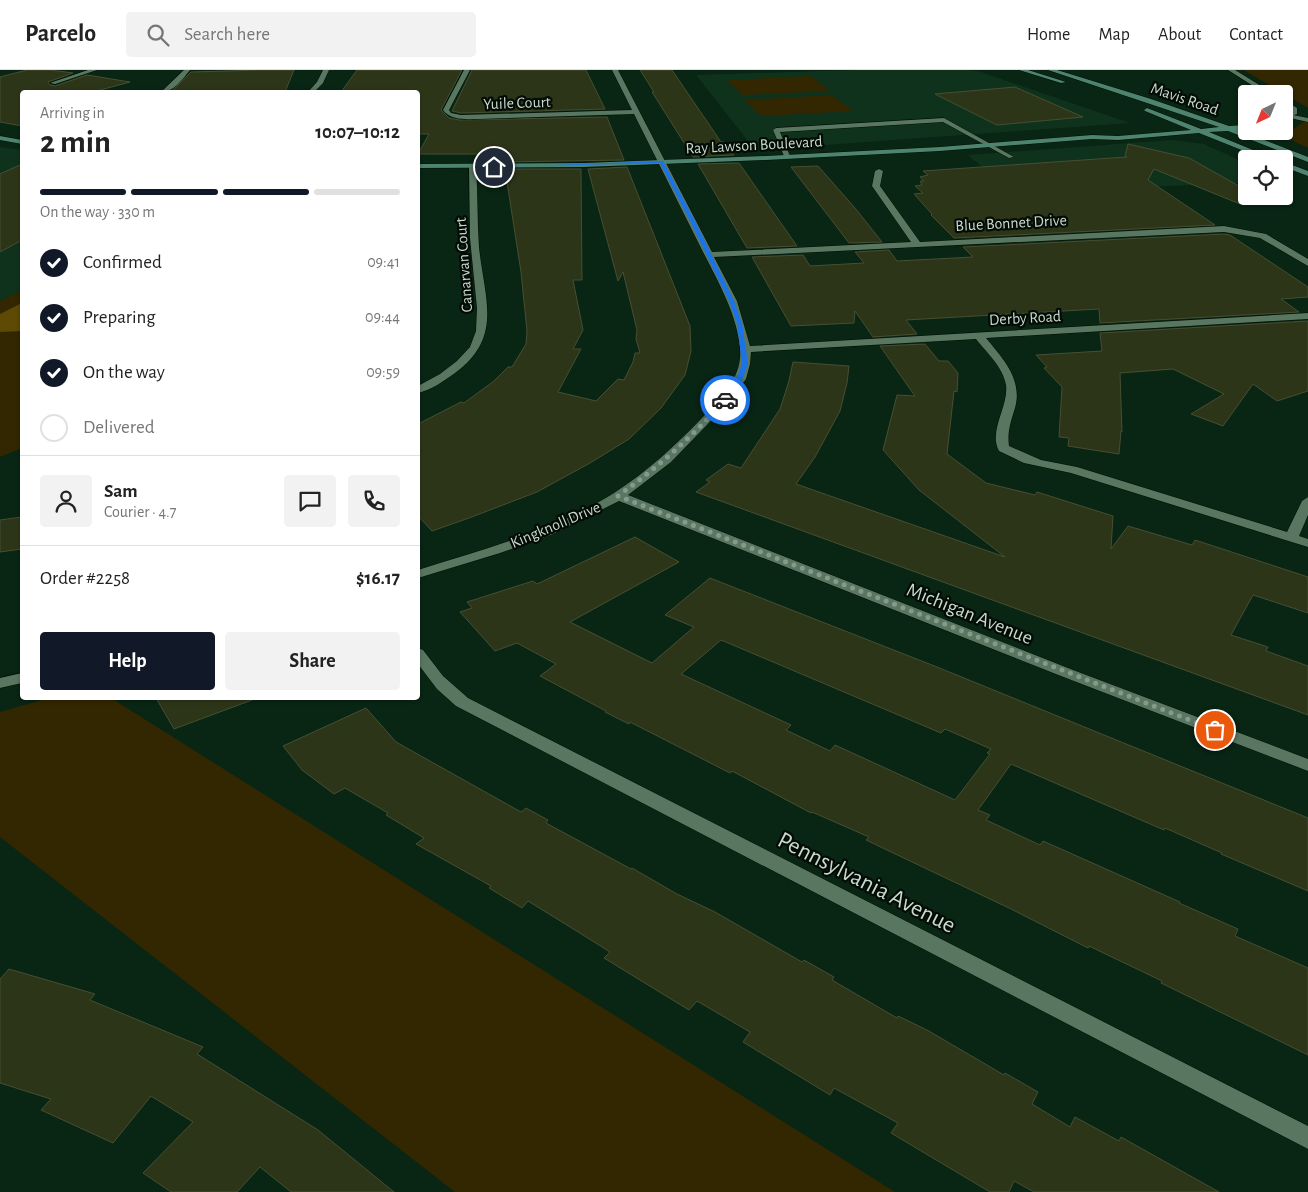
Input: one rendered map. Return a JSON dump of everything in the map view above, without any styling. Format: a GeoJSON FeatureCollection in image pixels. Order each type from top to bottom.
{"type":"FeatureCollection","features":[{"type":"Feature","properties":{"kind":"street"},"geometry":{"type":"LineString","coordinates":[[53,83],[94,70]]}},
{"type":"Feature","properties":{"kind":"street"},"geometry":{"type":"LineString","coordinates":[[167,90],[187,70]]}},
{"type":"Feature","properties":{"kind":"street"},"geometry":{"type":"LineString","coordinates":[[313,90],[320,83],[326,70]]}},
{"type":"Feature","properties":{"kind":"street","name":"Yuile Court"},"geometry":{"type":"LineString","coordinates":[[467,70],[446,110],[449,114],[460,117],[479,117],[636,112]]}},
{"type":"Feature","properties":{"kind":"street","name":"Kingknoll Drive"},"geometry":{"type":"LineString","coordinates":[[420,573],[539,534],[618,496],[656,468],[693,434],[724,400],[739,380],[745,364],[745,349],[740,323],[732,301],[615,70]]}},
{"type":"Feature","properties":{"kind":"street"},"geometry":{"type":"LineString","coordinates":[[1022,70],[1075,86]]}},
{"type":"Feature","properties":{"kind":"street","name":"Mavis Road"},"geometry":{"type":"LineString","coordinates":[[1052,70],[1230,128],[1308,160]]}},
{"type":"Feature","properties":{"kind":"street"},"geometry":{"type":"LineString","coordinates":[[1230,70],[1256,85]]}},
{"type":"Feature","properties":{"kind":"street","name":"Mavis Road"},"geometry":{"type":"LineString","coordinates":[[1136,106],[1249,150]]}},
{"type":"Feature","properties":{"kind":"street"},"geometry":{"type":"LineString","coordinates":[[1161,126],[1226,119]]}},
{"type":"Feature","properties":{"kind":"street","name":"Ray Lawson Boulevard"},"geometry":{"type":"LineString","coordinates":[[1092,137],[1103,131],[1132,128]]}},
{"type":"Feature","properties":{"kind":"street","name":"Ray Lawson Boulevard"},"geometry":{"type":"LineString","coordinates":[[420,166],[472,167],[661,162],[992,145],[1092,137],[1118,138],[1238,128]]}},
{"type":"Feature","properties":{"kind":"street"},"geometry":{"type":"LineString","coordinates":[[0,138],[20,142]]}},
{"type":"Feature","properties":{"kind":"street","name":"Canarvan Court"},"geometry":{"type":"LineString","coordinates":[[420,389],[430,385],[463,361],[479,339],[482,315],[475,246],[472,167]]}},
{"type":"Feature","properties":{"kind":"street"},"geometry":{"type":"LineString","coordinates":[[1293,168],[1308,174]]}},
{"type":"Feature","properties":{"kind":"street"},"geometry":{"type":"LineString","coordinates":[[879,171],[876,186],[918,244]]}},
{"type":"Feature","properties":{"kind":"street","name":"Blue Bonnet Drive"},"geometry":{"type":"LineString","coordinates":[[709,255],[1224,229],[1263,236],[1308,263]]}},
{"type":"Feature","properties":{"kind":"street","name":"Derby Road"},"geometry":{"type":"LineString","coordinates":[[745,349],[1308,316]]}},
{"type":"Feature","properties":{"kind":"street"},"geometry":{"type":"LineString","coordinates":[[979,335],[1008,376],[1011,384],[1012,401],[1000,437],[1003,448],[1018,457],[1045,466],[1073,470],[1308,544]]}},
{"type":"Feature","properties":{"kind":"street","name":"Michigan Avenue"},"geometry":{"type":"LineString","coordinates":[[618,496],[1067,673],[1308,765]]}},
{"type":"Feature","properties":{"kind":"street"},"geometry":{"type":"LineString","coordinates":[[1291,538],[1308,501]]}},
{"type":"Feature","properties":{"kind":"street","name":"Pennsylvania Avenue"},"geometry":{"type":"LineString","coordinates":[[420,656],[426,667],[448,691],[462,702],[1308,1138]]}},
{"type":"Feature","properties":{"kind":"street"},"geometry":{"type":"LineString","coordinates":[[0,684],[20,679]]}},
{"type":"Feature","properties":{"kind":"lane"},"geometry":{"type":"LineString","coordinates":[[1293,119],[1306,122]]}},
{"type":"Feature","properties":{"kind":"lane"},"geometry":{"type":"LineString","coordinates":[[787,156],[776,130],[944,120],[992,145],[1011,158]]}},
{"type":"Feature","properties":{"kind":"shaded area"},"geometry":{"type":"Polygon","coordinates":[[[854,70],[970,70],[981,72],[1130,123],[755,150],[696,75],[854,70]]]}},
{"type":"Feature","properties":{"kind":"shaded area"},"geometry":{"type":"Polygon","coordinates":[[[1244,70],[1308,70],[1308,108],[1293,99],[1293,85],[1269,85],[1244,70]]]}},
{"type":"Feature","properties":{"kind":"shaded area"},"geometry":{"type":"Polygon","coordinates":[[[811,76],[830,91],[743,95],[727,80],[811,76]]]}},
{"type":"Feature","properties":{"kind":"shaded area"},"geometry":{"type":"Polygon","coordinates":[[[832,95],[853,111],[761,116],[744,100],[832,95]]]}},
{"type":"Feature","properties":{"kind":"shaded area"},"geometry":{"type":"Polygon","coordinates":[[[1308,119],[1308,148],[1291,140],[1293,140],[1293,129],[1308,119]]]}},
{"type":"Feature","properties":{"kind":"shaded area"},"geometry":{"type":"Polygon","coordinates":[[[1172,140],[1204,144],[1238,159],[1238,183],[1012,192],[968,155],[1172,140]]]}},
{"type":"Feature","properties":{"kind":"shaded area"},"geometry":{"type":"Polygon","coordinates":[[[0,147],[20,150],[20,291],[0,301],[0,147]]]}},
{"type":"Feature","properties":{"kind":"shaded area"},"geometry":{"type":"Polygon","coordinates":[[[20,291],[20,449],[0,457],[0,301],[20,291]]]}},
{"type":"Feature","properties":{"kind":"shaded area"},"geometry":{"type":"Polygon","coordinates":[[[20,304],[20,331],[0,332],[0,314],[20,304]]]}},
{"type":"Feature","properties":{"kind":"shaded area"},"geometry":{"type":"Polygon","coordinates":[[[42,700],[114,700],[895,1192],[455,1192],[0,837],[0,712],[42,700]]]}},
{"type":"Feature","properties":{"kind":"building"},"geometry":{"type":"Polygon","coordinates":[[[27,70],[51,70],[73,73],[48,82],[50,85],[55,86],[87,75],[130,82],[100,90],[20,90],[20,126],[0,122],[0,77],[27,70]]]}},
{"type":"Feature","properties":{"kind":"building"},"geometry":{"type":"Polygon","coordinates":[[[294,70],[286,90],[173,90],[191,72],[294,70]]]}},
{"type":"Feature","properties":{"kind":"building"},"geometry":{"type":"Polygon","coordinates":[[[357,70],[462,70],[441,110],[449,118],[459,120],[607,117],[624,160],[504,162],[503,154],[420,154],[429,134],[420,134],[420,90],[342,90],[357,70]]]}},
{"type":"Feature","properties":{"kind":"building"},"geometry":{"type":"Polygon","coordinates":[[[472,70],[586,70],[605,109],[461,113],[452,111],[472,70]]]}},
{"type":"Feature","properties":{"kind":"building"},"geometry":{"type":"Polygon","coordinates":[[[640,70],[672,70],[721,142],[724,142],[734,155],[693,157],[640,70]]]}},
{"type":"Feature","properties":{"kind":"building"},"geometry":{"type":"Polygon","coordinates":[[[1015,87],[1083,117],[997,125],[935,94],[1015,87]]]}},
{"type":"Feature","properties":{"kind":"building"},"geometry":{"type":"Polygon","coordinates":[[[1128,144],[1189,158],[1238,186],[1238,203],[1154,169],[1148,180],[1215,225],[954,238],[931,215],[914,194],[923,193],[915,186],[922,185],[920,181],[924,181],[920,177],[928,175],[923,171],[1127,157],[1125,156],[1128,144]]]}},
{"type":"Feature","properties":{"kind":"building"},"geometry":{"type":"Polygon","coordinates":[[[739,163],[797,246],[747,248],[698,164],[739,163]]]}},
{"type":"Feature","properties":{"kind":"building"},"geometry":{"type":"Polygon","coordinates":[[[20,165],[20,241],[0,252],[0,174],[20,165]]]}},
{"type":"Feature","properties":{"kind":"building"},"geometry":{"type":"Polygon","coordinates":[[[818,166],[882,242],[849,243],[791,167],[818,166]]]}},
{"type":"Feature","properties":{"kind":"building"},"geometry":{"type":"Polygon","coordinates":[[[627,167],[690,326],[691,351],[685,375],[661,408],[629,439],[537,492],[432,531],[420,518],[420,423],[461,402],[464,403],[494,381],[508,367],[512,367],[526,344],[527,331],[521,272],[505,169],[581,169],[582,280],[573,280],[583,330],[573,349],[581,349],[558,392],[596,401],[618,379],[624,380],[633,362],[635,353],[640,353],[636,339],[637,330],[623,272],[618,281],[588,169],[627,167]]]}},
{"type":"Feature","properties":{"kind":"building"},"geometry":{"type":"Polygon","coordinates":[[[1230,235],[1308,287],[1308,297],[1281,299],[1299,312],[1100,323],[1099,309],[906,320],[917,334],[873,337],[855,311],[854,323],[791,326],[752,257],[803,255],[810,266],[864,263],[855,252],[889,250],[897,261],[973,257],[963,247],[1230,235]]]}},
{"type":"Feature","properties":{"kind":"building"},"geometry":{"type":"Polygon","coordinates":[[[1308,321],[1308,391],[1277,401],[1253,384],[1223,426],[1191,414],[1224,394],[1173,369],[1120,373],[1122,432],[1119,454],[1068,446],[1069,438],[1059,437],[1062,387],[1044,368],[1047,367],[1036,355],[1102,351],[1100,333],[1308,321]]]}},
{"type":"Feature","properties":{"kind":"building"},"geometry":{"type":"Polygon","coordinates":[[[925,344],[939,361],[948,361],[958,373],[957,392],[954,391],[947,454],[986,483],[1035,495],[1037,492],[1113,516],[1111,549],[1128,526],[1192,545],[1195,540],[1308,577],[1308,613],[1253,595],[1231,635],[1268,647],[1266,651],[1308,666],[1308,715],[696,492],[710,482],[706,480],[728,464],[741,468],[780,409],[793,362],[849,366],[840,411],[815,457],[796,484],[1005,557],[919,490],[883,450],[897,395],[915,396],[880,346],[925,344]]]}},
{"type":"Feature","properties":{"kind":"building"},"geometry":{"type":"Polygon","coordinates":[[[20,517],[20,549],[0,552],[0,520],[20,517]]]}},
{"type":"Feature","properties":{"kind":"building"},"geometry":{"type":"Polygon","coordinates":[[[635,537],[679,562],[570,622],[652,663],[694,627],[665,615],[710,578],[937,667],[1308,818],[1308,891],[1165,828],[1164,830],[1011,764],[978,810],[990,815],[986,820],[1040,845],[1043,841],[1180,902],[1238,929],[1235,936],[1308,968],[1308,1055],[1161,983],[1162,981],[1089,946],[1088,948],[866,840],[869,837],[811,813],[732,771],[730,773],[630,722],[629,724],[605,712],[540,676],[556,664],[517,643],[495,651],[460,612],[472,608],[467,602],[533,581],[537,584],[635,537]],[[721,640],[681,674],[791,725],[786,730],[830,751],[835,745],[955,800],[990,754],[987,753],[991,749],[945,729],[941,733],[721,640]]]}},
{"type":"Feature","properties":{"kind":"building"},"geometry":{"type":"Polygon","coordinates":[[[157,700],[252,700],[174,729],[157,700]]]}},
{"type":"Feature","properties":{"kind":"building"},"geometry":{"type":"Polygon","coordinates":[[[366,708],[396,742],[521,812],[526,808],[548,820],[546,823],[677,894],[715,912],[802,962],[804,960],[834,977],[832,980],[897,1018],[898,1016],[927,1030],[1004,1075],[1005,1073],[1038,1092],[1032,1104],[1070,1127],[1075,1117],[1119,1141],[1121,1137],[1219,1192],[1034,1192],[1014,1181],[1009,1192],[990,1192],[891,1133],[898,1123],[834,1088],[830,1095],[743,1042],[750,1032],[697,1001],[689,1010],[604,958],[610,952],[528,901],[522,908],[489,888],[491,886],[416,844],[424,838],[386,815],[388,813],[345,788],[334,794],[302,770],[283,746],[366,708]]]}},
{"type":"Feature","properties":{"kind":"building"},"geometry":{"type":"Polygon","coordinates":[[[9,969],[95,994],[90,1000],[203,1047],[197,1054],[318,1130],[394,1192],[291,1192],[260,1167],[237,1192],[171,1192],[143,1173],[193,1122],[151,1096],[113,1143],[41,1110],[51,1099],[0,1083],[0,979],[9,969]]]}},
{"type":"Feature","properties":{"kind":"way so far"},"geometry":{"type":"LineString","coordinates":[[725,400],[693,434],[656,468],[618,496],[1215,730]]}},
{"type":"Feature","properties":{"kind":"route"},"geometry":{"type":"LineString","coordinates":[[494,167],[661,162],[694,223],[732,301],[740,323],[745,349],[745,364],[739,380],[725,400]]}}]}
